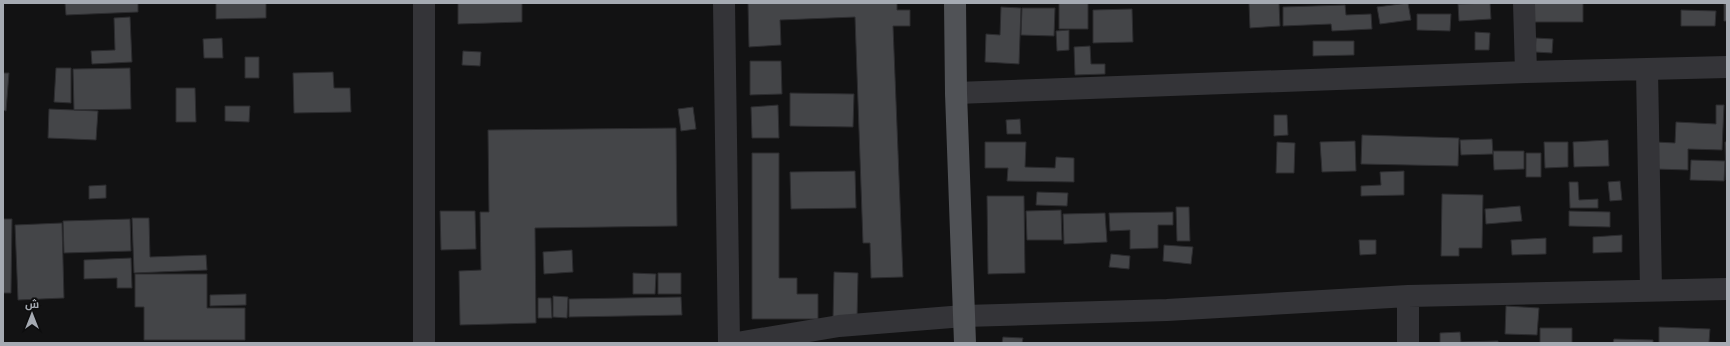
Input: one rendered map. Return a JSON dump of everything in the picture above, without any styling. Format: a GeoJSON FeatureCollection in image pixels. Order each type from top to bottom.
{"type":"FeatureCollection","features":[{"type":"Feature","properties":{"kind":"main road"},"geometry":{"type":"LineString","coordinates":[[956,3],[956,93],[965,343]]}},
{"type":"Feature","properties":{"kind":"street"},"geometry":{"type":"LineString","coordinates":[[424,3],[424,343]]}},
{"type":"Feature","properties":{"kind":"street"},"geometry":{"type":"LineString","coordinates":[[724,3],[729,343]]}},
{"type":"Feature","properties":{"kind":"street"},"geometry":{"type":"LineString","coordinates":[[1524,3],[1526,72]]}},
{"type":"Feature","properties":{"kind":"street"},"geometry":{"type":"LineString","coordinates":[[956,93],[1526,72],[1727,67]]}},
{"type":"Feature","properties":{"kind":"street"},"geometry":{"type":"LineString","coordinates":[[1647,70],[1651,290]]}},
{"type":"Feature","properties":{"kind":"street"},"geometry":{"type":"LineString","coordinates":[[737,343],[839,326],[964,316],[1167,310],[1408,296],[1727,289]]}},
{"type":"Feature","properties":{"kind":"street"},"geometry":{"type":"LineString","coordinates":[[1408,296],[1408,343]]}},
{"type":"Feature","properties":{"kind":"building"},"geometry":{"type":"Polygon","coordinates":[[[65,3],[138,3],[138,12],[66,15],[65,3]]]}},
{"type":"Feature","properties":{"kind":"building"},"geometry":{"type":"Polygon","coordinates":[[[216,3],[266,3],[266,18],[216,19],[216,3]]]}},
{"type":"Feature","properties":{"kind":"building"},"geometry":{"type":"Polygon","coordinates":[[[458,3],[522,3],[522,22],[458,24],[458,3]]]}},
{"type":"Feature","properties":{"kind":"building"},"geometry":{"type":"Polygon","coordinates":[[[748,3],[897,3],[897,10],[910,10],[910,26],[893,26],[903,277],[871,278],[870,243],[863,243],[855,17],[780,20],[781,45],[749,47],[748,3]]]}},
{"type":"Feature","properties":{"kind":"building"},"geometry":{"type":"Polygon","coordinates":[[[1059,3],[1088,3],[1088,29],[1059,29],[1059,3]]]}},
{"type":"Feature","properties":{"kind":"building"},"geometry":{"type":"Polygon","coordinates":[[[1249,3],[1279,3],[1280,26],[1250,28],[1249,3]]]}},
{"type":"Feature","properties":{"kind":"building"},"geometry":{"type":"Polygon","coordinates":[[[1408,3],[1411,20],[1380,24],[1377,7],[1408,3]]]}},
{"type":"Feature","properties":{"kind":"building"},"geometry":{"type":"Polygon","coordinates":[[[1490,3],[1491,19],[1459,21],[1458,4],[1490,3]]]}},
{"type":"Feature","properties":{"kind":"building"},"geometry":{"type":"Polygon","coordinates":[[[1534,3],[1583,3],[1583,22],[1534,22],[1534,3]]]}},
{"type":"Feature","properties":{"kind":"building"},"geometry":{"type":"Polygon","coordinates":[[[1724,3],[1727,3],[1727,21],[1724,21],[1724,3]]]}},
{"type":"Feature","properties":{"kind":"building"},"geometry":{"type":"Polygon","coordinates":[[[1345,5],[1346,15],[1371,14],[1372,29],[1332,31],[1331,24],[1283,26],[1283,7],[1345,5]]]}},
{"type":"Feature","properties":{"kind":"building"},"geometry":{"type":"Polygon","coordinates":[[[1001,7],[1021,8],[1019,64],[985,62],[986,34],[1000,35],[1001,7]]]}},
{"type":"Feature","properties":{"kind":"building"},"geometry":{"type":"Polygon","coordinates":[[[1022,8],[1055,8],[1054,36],[1021,35],[1022,8]]]}},
{"type":"Feature","properties":{"kind":"building"},"geometry":{"type":"Polygon","coordinates":[[[1132,9],[1133,42],[1093,43],[1093,10],[1132,9]]]}},
{"type":"Feature","properties":{"kind":"building"},"geometry":{"type":"Polygon","coordinates":[[[1681,10],[1716,11],[1715,26],[1681,26],[1681,10]]]}},
{"type":"Feature","properties":{"kind":"building"},"geometry":{"type":"Polygon","coordinates":[[[1417,14],[1451,14],[1450,31],[1417,30],[1417,14]]]}},
{"type":"Feature","properties":{"kind":"building"},"geometry":{"type":"Polygon","coordinates":[[[130,17],[132,62],[92,64],[91,51],[115,50],[114,18],[130,17]]]}},
{"type":"Feature","properties":{"kind":"building"},"geometry":{"type":"Polygon","coordinates":[[[1069,30],[1069,50],[1057,51],[1056,31],[1069,30]]]}},
{"type":"Feature","properties":{"kind":"building"},"geometry":{"type":"Polygon","coordinates":[[[1475,32],[1490,33],[1489,50],[1475,50],[1475,32]]]}},
{"type":"Feature","properties":{"kind":"building"},"geometry":{"type":"Polygon","coordinates":[[[222,38],[223,58],[204,58],[203,39],[222,38]]]}},
{"type":"Feature","properties":{"kind":"building"},"geometry":{"type":"Polygon","coordinates":[[[1536,38],[1553,39],[1552,53],[1535,52],[1536,38]]]}},
{"type":"Feature","properties":{"kind":"building"},"geometry":{"type":"Polygon","coordinates":[[[1313,41],[1354,41],[1354,55],[1313,56],[1313,41]]]}},
{"type":"Feature","properties":{"kind":"building"},"geometry":{"type":"Polygon","coordinates":[[[1090,46],[1091,64],[1105,64],[1105,74],[1075,75],[1074,47],[1090,46]]]}},
{"type":"Feature","properties":{"kind":"building"},"geometry":{"type":"Polygon","coordinates":[[[463,51],[481,52],[480,66],[462,65],[463,51]]]}},
{"type":"Feature","properties":{"kind":"building"},"geometry":{"type":"Polygon","coordinates":[[[245,57],[259,57],[259,78],[245,78],[245,57]]]}},
{"type":"Feature","properties":{"kind":"building"},"geometry":{"type":"Polygon","coordinates":[[[750,61],[781,61],[782,94],[750,95],[750,61]]]}},
{"type":"Feature","properties":{"kind":"building"},"geometry":{"type":"Polygon","coordinates":[[[56,68],[71,68],[71,103],[54,102],[56,68]]]}},
{"type":"Feature","properties":{"kind":"building"},"geometry":{"type":"Polygon","coordinates":[[[130,68],[131,109],[74,110],[73,69],[130,68]]]}},
{"type":"Feature","properties":{"kind":"building"},"geometry":{"type":"Polygon","coordinates":[[[333,72],[334,88],[350,88],[351,112],[294,113],[293,73],[333,72]]]}},
{"type":"Feature","properties":{"kind":"building"},"geometry":{"type":"Polygon","coordinates":[[[3,73],[9,73],[6,111],[3,110],[3,73]]]}},
{"type":"Feature","properties":{"kind":"building"},"geometry":{"type":"Polygon","coordinates":[[[176,88],[195,88],[196,122],[176,122],[176,88]]]}},
{"type":"Feature","properties":{"kind":"building"},"geometry":{"type":"Polygon","coordinates":[[[790,93],[854,94],[853,127],[790,126],[790,93]]]}},
{"type":"Feature","properties":{"kind":"building"},"geometry":{"type":"Polygon","coordinates":[[[778,105],[779,138],[752,138],[751,107],[778,105]]]}},
{"type":"Feature","properties":{"kind":"building"},"geometry":{"type":"Polygon","coordinates":[[[1716,105],[1724,105],[1722,150],[1688,149],[1688,170],[1655,169],[1656,142],[1675,143],[1676,122],[1716,124],[1716,105]]]}},
{"type":"Feature","properties":{"kind":"building"},"geometry":{"type":"Polygon","coordinates":[[[225,106],[250,106],[249,122],[225,121],[225,106]]]}},
{"type":"Feature","properties":{"kind":"building"},"geometry":{"type":"Polygon","coordinates":[[[693,107],[696,129],[681,131],[678,109],[693,107]]]}},
{"type":"Feature","properties":{"kind":"building"},"geometry":{"type":"Polygon","coordinates":[[[49,109],[98,111],[96,140],[48,138],[49,109]]]}},
{"type":"Feature","properties":{"kind":"building"},"geometry":{"type":"Polygon","coordinates":[[[1274,115],[1287,115],[1288,135],[1274,136],[1274,115]]]}},
{"type":"Feature","properties":{"kind":"building"},"geometry":{"type":"Polygon","coordinates":[[[1020,119],[1021,134],[1007,134],[1006,120],[1020,119]]]}},
{"type":"Feature","properties":{"kind":"building"},"geometry":{"type":"Polygon","coordinates":[[[676,128],[677,226],[535,228],[536,323],[460,325],[459,271],[481,270],[480,212],[489,212],[488,130],[676,128]]]}},
{"type":"Feature","properties":{"kind":"building"},"geometry":{"type":"Polygon","coordinates":[[[1362,135],[1459,138],[1458,166],[1361,164],[1362,135]]]}},
{"type":"Feature","properties":{"kind":"building"},"geometry":{"type":"Polygon","coordinates":[[[1492,139],[1493,154],[1461,155],[1460,140],[1492,139]]]}},
{"type":"Feature","properties":{"kind":"building"},"geometry":{"type":"Polygon","coordinates":[[[1608,140],[1609,166],[1574,167],[1573,142],[1608,140]]]}},
{"type":"Feature","properties":{"kind":"building"},"geometry":{"type":"Polygon","coordinates":[[[1355,141],[1356,171],[1322,172],[1320,142],[1355,141]]]}},
{"type":"Feature","properties":{"kind":"building"},"geometry":{"type":"Polygon","coordinates":[[[985,142],[1026,142],[1025,167],[1055,168],[1056,157],[1074,158],[1074,182],[1007,181],[1008,168],[985,168],[985,142]]]}},
{"type":"Feature","properties":{"kind":"building"},"geometry":{"type":"Polygon","coordinates":[[[1277,142],[1295,143],[1294,173],[1276,173],[1277,142]]]}},
{"type":"Feature","properties":{"kind":"building"},"geometry":{"type":"Polygon","coordinates":[[[1544,142],[1568,142],[1568,167],[1545,168],[1544,142]]]}},
{"type":"Feature","properties":{"kind":"building"},"geometry":{"type":"Polygon","coordinates":[[[1725,142],[1727,142],[1727,180],[1726,180],[1725,142]]]}},
{"type":"Feature","properties":{"kind":"building"},"geometry":{"type":"Polygon","coordinates":[[[1493,151],[1524,151],[1524,169],[1494,170],[1493,151]]]}},
{"type":"Feature","properties":{"kind":"building"},"geometry":{"type":"Polygon","coordinates":[[[752,153],[779,153],[779,278],[797,278],[797,294],[818,294],[818,319],[752,319],[752,153]]]}},
{"type":"Feature","properties":{"kind":"building"},"geometry":{"type":"Polygon","coordinates":[[[1526,153],[1541,153],[1541,177],[1526,177],[1526,153]]]}},
{"type":"Feature","properties":{"kind":"building"},"geometry":{"type":"Polygon","coordinates":[[[1691,160],[1725,161],[1724,181],[1690,180],[1691,160]]]}},
{"type":"Feature","properties":{"kind":"building"},"geometry":{"type":"Polygon","coordinates":[[[855,171],[856,208],[791,209],[790,172],[855,171]]]}},
{"type":"Feature","properties":{"kind":"building"},"geometry":{"type":"Polygon","coordinates":[[[1404,171],[1404,195],[1361,196],[1361,186],[1381,185],[1380,172],[1404,171]]]}},
{"type":"Feature","properties":{"kind":"building"},"geometry":{"type":"Polygon","coordinates":[[[1620,181],[1622,200],[1610,201],[1608,182],[1620,181]]]}},
{"type":"Feature","properties":{"kind":"building"},"geometry":{"type":"Polygon","coordinates":[[[1569,182],[1578,182],[1579,200],[1598,199],[1598,208],[1570,208],[1569,182]]]}},
{"type":"Feature","properties":{"kind":"building"},"geometry":{"type":"Polygon","coordinates":[[[106,185],[106,198],[89,199],[89,186],[106,185]]]}},
{"type":"Feature","properties":{"kind":"building"},"geometry":{"type":"Polygon","coordinates":[[[1037,192],[1068,193],[1067,206],[1036,205],[1037,192]]]}},
{"type":"Feature","properties":{"kind":"building"},"geometry":{"type":"Polygon","coordinates":[[[1442,194],[1483,195],[1482,248],[1459,248],[1459,256],[1441,256],[1442,194]]]}},
{"type":"Feature","properties":{"kind":"building"},"geometry":{"type":"Polygon","coordinates":[[[987,196],[1024,196],[1025,273],[988,274],[987,196]]]}},
{"type":"Feature","properties":{"kind":"building"},"geometry":{"type":"Polygon","coordinates":[[[1520,206],[1522,221],[1486,224],[1485,209],[1520,206]]]}},
{"type":"Feature","properties":{"kind":"building"},"geometry":{"type":"Polygon","coordinates":[[[1176,207],[1189,207],[1190,241],[1177,241],[1176,207]]]}},
{"type":"Feature","properties":{"kind":"building"},"geometry":{"type":"Polygon","coordinates":[[[1061,210],[1062,240],[1027,240],[1026,211],[1061,210]]]}},
{"type":"Feature","properties":{"kind":"building"},"geometry":{"type":"Polygon","coordinates":[[[440,211],[475,211],[476,249],[441,250],[440,211]]]}},
{"type":"Feature","properties":{"kind":"building"},"geometry":{"type":"Polygon","coordinates":[[[1569,211],[1610,212],[1610,227],[1569,226],[1569,211]]]}},
{"type":"Feature","properties":{"kind":"building"},"geometry":{"type":"Polygon","coordinates":[[[1173,212],[1173,225],[1158,225],[1158,248],[1130,249],[1130,230],[1110,231],[1109,213],[1173,212]]]}},
{"type":"Feature","properties":{"kind":"building"},"geometry":{"type":"Polygon","coordinates":[[[1105,213],[1107,242],[1064,244],[1063,214],[1105,213]]]}},
{"type":"Feature","properties":{"kind":"building"},"geometry":{"type":"Polygon","coordinates":[[[132,218],[149,218],[150,257],[206,255],[207,270],[134,273],[132,218]]]}},
{"type":"Feature","properties":{"kind":"building"},"geometry":{"type":"Polygon","coordinates":[[[3,219],[12,219],[11,293],[3,293],[3,219]]]}},
{"type":"Feature","properties":{"kind":"building"},"geometry":{"type":"Polygon","coordinates":[[[130,219],[131,251],[64,253],[63,221],[130,219]]]}},
{"type":"Feature","properties":{"kind":"building"},"geometry":{"type":"Polygon","coordinates":[[[62,223],[64,298],[18,300],[15,225],[62,223]]]}},
{"type":"Feature","properties":{"kind":"building"},"geometry":{"type":"Polygon","coordinates":[[[1622,235],[1622,252],[1593,253],[1593,237],[1622,235]]]}},
{"type":"Feature","properties":{"kind":"building"},"geometry":{"type":"Polygon","coordinates":[[[1546,238],[1546,254],[1512,255],[1511,240],[1546,238]]]}},
{"type":"Feature","properties":{"kind":"building"},"geometry":{"type":"Polygon","coordinates":[[[1359,240],[1376,240],[1376,254],[1360,255],[1359,240]]]}},
{"type":"Feature","properties":{"kind":"building"},"geometry":{"type":"Polygon","coordinates":[[[1164,245],[1193,247],[1191,264],[1163,261],[1164,245]]]}},
{"type":"Feature","properties":{"kind":"building"},"geometry":{"type":"Polygon","coordinates":[[[572,250],[573,272],[544,274],[543,252],[572,250]]]}},
{"type":"Feature","properties":{"kind":"building"},"geometry":{"type":"Polygon","coordinates":[[[1111,254],[1130,256],[1129,269],[1109,267],[1111,254]]]}},
{"type":"Feature","properties":{"kind":"building"},"geometry":{"type":"Polygon","coordinates":[[[131,258],[132,288],[117,288],[117,278],[84,279],[84,260],[131,258]]]}},
{"type":"Feature","properties":{"kind":"building"},"geometry":{"type":"Polygon","coordinates":[[[834,272],[858,273],[857,319],[833,318],[834,272]]]}},
{"type":"Feature","properties":{"kind":"building"},"geometry":{"type":"Polygon","coordinates":[[[633,273],[656,274],[655,294],[633,294],[633,273]]]}},
{"type":"Feature","properties":{"kind":"building"},"geometry":{"type":"Polygon","coordinates":[[[658,273],[681,273],[681,294],[658,294],[658,273]]]}},
{"type":"Feature","properties":{"kind":"building"},"geometry":{"type":"Polygon","coordinates":[[[135,274],[207,274],[207,308],[245,308],[245,340],[144,340],[144,307],[135,307],[135,274]]]}},
{"type":"Feature","properties":{"kind":"building"},"geometry":{"type":"Polygon","coordinates":[[[246,294],[246,305],[210,306],[210,295],[246,294]]]}},
{"type":"Feature","properties":{"kind":"building"},"geometry":{"type":"Polygon","coordinates":[[[553,296],[568,297],[567,318],[553,317],[553,296]]]}},
{"type":"Feature","properties":{"kind":"building"},"geometry":{"type":"Polygon","coordinates":[[[681,297],[682,315],[569,317],[569,299],[681,297]]]}},
{"type":"Feature","properties":{"kind":"building"},"geometry":{"type":"Polygon","coordinates":[[[538,298],[551,298],[552,318],[538,318],[538,298]]]}},
{"type":"Feature","properties":{"kind":"building"},"geometry":{"type":"Polygon","coordinates":[[[1506,306],[1539,308],[1537,335],[1505,334],[1506,306]]]}},
{"type":"Feature","properties":{"kind":"building"},"geometry":{"type":"Polygon","coordinates":[[[1659,327],[1710,329],[1709,342],[1724,343],[1659,343],[1659,327]]]}},
{"type":"Feature","properties":{"kind":"building"},"geometry":{"type":"Polygon","coordinates":[[[1540,328],[1572,328],[1572,343],[1540,343],[1540,328]]]}},
{"type":"Feature","properties":{"kind":"building"},"geometry":{"type":"Polygon","coordinates":[[[1460,332],[1461,342],[1498,341],[1498,343],[1440,343],[1440,333],[1460,332]]]}},
{"type":"Feature","properties":{"kind":"building"},"geometry":{"type":"Polygon","coordinates":[[[1003,337],[1023,338],[1022,343],[1002,343],[1003,337]]]}},
{"type":"Feature","properties":{"kind":"building"},"geometry":{"type":"Polygon","coordinates":[[[1614,339],[1653,340],[1653,343],[1613,343],[1614,339]]]}}]}
